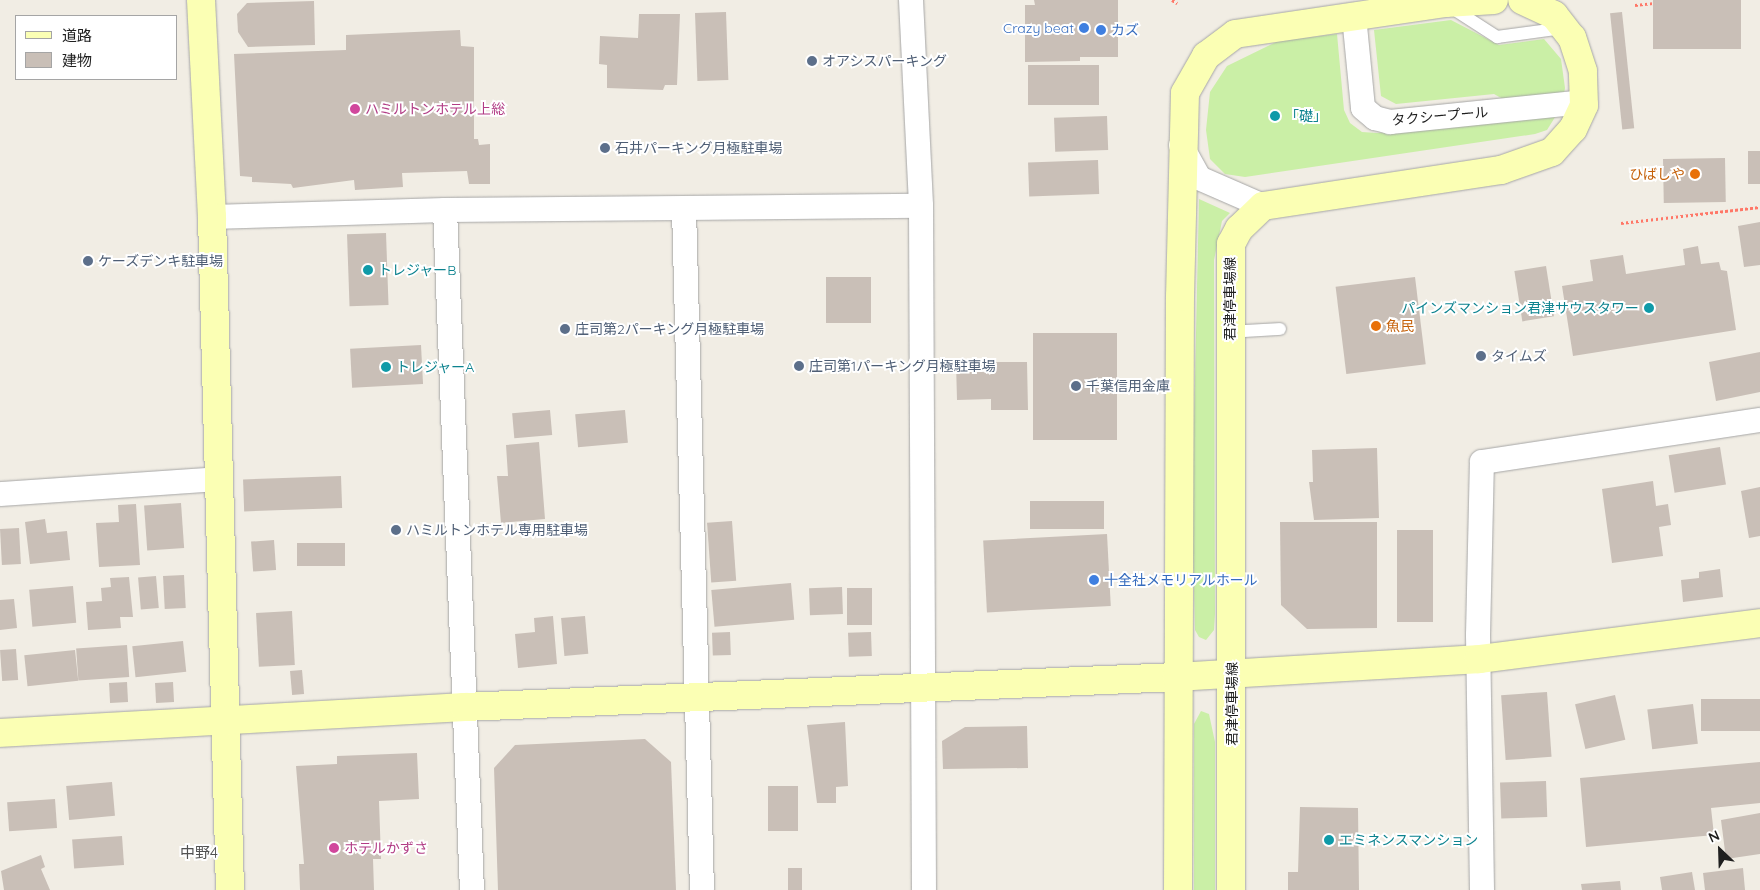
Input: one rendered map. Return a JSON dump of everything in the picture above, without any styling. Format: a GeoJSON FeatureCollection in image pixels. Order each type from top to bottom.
{"type":"FeatureCollection","features":[{"type":"Feature","properties":{"kind":"street"},"geometry":{"type":"LineString","coordinates":[[201,0],[212,217],[230,890]]}},
{"type":"Feature","properties":{"kind":"street"},"geometry":{"type":"LineString","coordinates":[[910,0],[921,206],[924,890]]}},
{"type":"Feature","properties":{"kind":"street"},"geometry":{"type":"LineString","coordinates":[[1178,890],[1177,677],[1182,145],[1185,93],[1206,56],[1236,34],[1354,16],[1494,0]]}},
{"type":"Feature","properties":{"kind":"street"},"geometry":{"type":"LineString","coordinates":[[1182,145],[1199,178],[1263,206],[1501,170],[1527,163],[1552,152],[1572,129],[1583,102],[1583,71],[1572,38],[1554,15],[1522,0]]}},
{"type":"Feature","properties":{"kind":"street","name":"タクシープール"},"geometry":{"type":"LineString","coordinates":[[1354,16],[1363,108],[1375,118],[1390,122],[1583,102]]}},
{"type":"Feature","properties":{"kind":"street"},"geometry":{"type":"LineString","coordinates":[[212,217],[445,210],[921,206]]}},
{"type":"Feature","properties":{"kind":"street","name":"君津停車場線"},"geometry":{"type":"LineString","coordinates":[[1231,890],[1231,244],[1239,229],[1263,206]]}},
{"type":"Feature","properties":{"kind":"street"},"geometry":{"type":"LineString","coordinates":[[684,209],[702,890]]}},
{"type":"Feature","properties":{"kind":"street"},"geometry":{"type":"LineString","coordinates":[[445,210],[472,890]]}},
{"type":"Feature","properties":{"kind":"street"},"geometry":{"type":"LineString","coordinates":[[1482,890],[1479,659],[1482,462],[1760,420]]}},
{"type":"Feature","properties":{"kind":"street"},"geometry":{"type":"LineString","coordinates":[[0,494],[220,479]]}},
{"type":"Feature","properties":{"kind":"street"},"geometry":{"type":"LineString","coordinates":[[0,733],[226,722],[464,707],[1177,677],[1479,659],[1760,623]]}},
{"type":"Feature","properties":{"kind":"lane"},"geometry":{"type":"LineString","coordinates":[[1446,4],[1497,37],[1564,28]]}},
{"type":"Feature","properties":{"kind":"lane"},"geometry":{"type":"LineString","coordinates":[[1230,332],[1280,329]]}},
{"type":"Feature","properties":{"kind":"path"},"geometry":{"type":"LineString","coordinates":[[1172,0],[1177,3]]}},
{"type":"Feature","properties":{"kind":"path"},"geometry":{"type":"LineString","coordinates":[[1635,5],[1654,3]]}},
{"type":"Feature","properties":{"kind":"path"},"geometry":{"type":"LineString","coordinates":[[1621,223],[1760,208]]}},
{"type":"Feature","properties":{"kind":"green space"},"geometry":{"type":"Polygon","coordinates":[[[1451,20],[1499,45],[1544,39],[1561,59],[1565,88],[1563,99],[1512,104],[1494,94],[1396,104],[1381,96],[1374,30],[1451,20]]]}},
{"type":"Feature","properties":{"kind":"green space"},"geometry":{"type":"Polygon","coordinates":[[[1337,34],[1344,110],[1350,123],[1362,132],[1377,133],[1557,114],[1547,130],[1535,134],[1245,177],[1225,174],[1210,159],[1206,130],[1210,92],[1227,66],[1278,41],[1337,34]]]}},
{"type":"Feature","properties":{"kind":"green space"},"geometry":{"type":"Polygon","coordinates":[[[1199,199],[1230,213],[1222,221],[1214,260],[1215,614],[1214,630],[1206,640],[1199,637],[1195,630],[1192,512],[1199,199]]]}},
{"type":"Feature","properties":{"kind":"green space"},"geometry":{"type":"Polygon","coordinates":[[[1201,711],[1209,714],[1215,742],[1215,890],[1194,890],[1194,724],[1201,711]]]}},
{"type":"Feature","properties":{"kind":"building"},"geometry":{"type":"Polygon","coordinates":[[[1034,0],[1118,0],[1118,57],[1080,57],[1080,61],[1025,62],[1025,5],[1035,5],[1034,0]]]}},
{"type":"Feature","properties":{"kind":"building"},"geometry":{"type":"Polygon","coordinates":[[[1653,0],[1741,0],[1741,49],[1653,49],[1653,0]]]}},
{"type":"Feature","properties":{"kind":"building"},"geometry":{"type":"Polygon","coordinates":[[[314,1],[315,45],[248,47],[238,32],[237,14],[247,3],[314,1]]]}},
{"type":"Feature","properties":{"kind":"building"},"geometry":{"type":"Polygon","coordinates":[[[726,12],[728,80],[697,81],[695,13],[726,12]]]}},
{"type":"Feature","properties":{"kind":"building"},"geometry":{"type":"Polygon","coordinates":[[[1622,12],[1634,128],[1622,130],[1610,13],[1622,12]]]}},
{"type":"Feature","properties":{"kind":"building"},"geometry":{"type":"Polygon","coordinates":[[[639,14],[680,14],[677,85],[665,85],[663,90],[607,88],[607,65],[599,64],[600,36],[638,38],[639,14]]]}},
{"type":"Feature","properties":{"kind":"building"},"geometry":{"type":"Polygon","coordinates":[[[460,30],[461,46],[474,47],[474,139],[478,139],[479,145],[490,144],[490,184],[469,184],[467,171],[402,173],[403,187],[355,190],[354,180],[293,188],[291,184],[252,182],[252,177],[240,176],[234,54],[346,50],[346,35],[460,30]]]}},
{"type":"Feature","properties":{"kind":"building"},"geometry":{"type":"Polygon","coordinates":[[[1028,65],[1099,65],[1099,105],[1028,105],[1028,65]]]}},
{"type":"Feature","properties":{"kind":"building"},"geometry":{"type":"Polygon","coordinates":[[[1107,116],[1108,150],[1055,152],[1054,118],[1107,116]]]}},
{"type":"Feature","properties":{"kind":"building"},"geometry":{"type":"Polygon","coordinates":[[[1748,151],[1760,151],[1760,184],[1748,184],[1748,151]]]}},
{"type":"Feature","properties":{"kind":"building"},"geometry":{"type":"Polygon","coordinates":[[[1725,158],[1726,202],[1664,203],[1663,159],[1725,158]]]}},
{"type":"Feature","properties":{"kind":"building"},"geometry":{"type":"Polygon","coordinates":[[[1098,160],[1099,194],[1029,196],[1028,162],[1098,160]]]}},
{"type":"Feature","properties":{"kind":"building"},"geometry":{"type":"Polygon","coordinates":[[[1760,222],[1760,265],[1744,267],[1738,226],[1760,222]]]}},
{"type":"Feature","properties":{"kind":"building","name":"トレジャーB"},"geometry":{"type":"Polygon","coordinates":[[[386,233],[389,305],[350,306],[347,234],[386,233]]]}},
{"type":"Feature","properties":{"kind":"building","name":"パインズマンション君津サウスタワー"},"geometry":{"type":"Polygon","coordinates":[[[1698,246],[1701,264],[1719,262],[1721,270],[1727,271],[1736,330],[1573,356],[1562,286],[1593,281],[1590,260],[1623,255],[1626,274],[1685,265],[1683,249],[1698,246]]]}},
{"type":"Feature","properties":{"kind":"building"},"geometry":{"type":"Polygon","coordinates":[[[1546,266],[1554,316],[1522,321],[1514,271],[1546,266]]]}},
{"type":"Feature","properties":{"kind":"building"},"geometry":{"type":"Polygon","coordinates":[[[826,277],[871,277],[871,323],[826,323],[826,277]]]}},
{"type":"Feature","properties":{"kind":"building"},"geometry":{"type":"Polygon","coordinates":[[[1415,277],[1426,364],[1346,374],[1336,287],[1415,277]]]}},
{"type":"Feature","properties":{"kind":"building"},"geometry":{"type":"Polygon","coordinates":[[[1033,333],[1117,333],[1117,440],[1033,440],[1033,333]]]}},
{"type":"Feature","properties":{"kind":"building","name":"トレジャーA"},"geometry":{"type":"Polygon","coordinates":[[[421,345],[423,384],[352,388],[350,349],[421,345]]]}},
{"type":"Feature","properties":{"kind":"building"},"geometry":{"type":"Polygon","coordinates":[[[1760,352],[1760,392],[1716,401],[1709,362],[1760,352]]]}},
{"type":"Feature","properties":{"kind":"building"},"geometry":{"type":"Polygon","coordinates":[[[1027,362],[1028,410],[991,410],[991,399],[957,400],[956,363],[1027,362]]]}},
{"type":"Feature","properties":{"kind":"building"},"geometry":{"type":"Polygon","coordinates":[[[550,410],[552,435],[514,438],[512,413],[550,410]]]}},
{"type":"Feature","properties":{"kind":"building"},"geometry":{"type":"Polygon","coordinates":[[[625,410],[628,443],[578,447],[575,414],[625,410]]]}},
{"type":"Feature","properties":{"kind":"building"},"geometry":{"type":"Polygon","coordinates":[[[539,442],[545,519],[501,523],[497,476],[508,476],[506,445],[539,442]]]}},
{"type":"Feature","properties":{"kind":"building"},"geometry":{"type":"Polygon","coordinates":[[[1720,447],[1726,485],[1675,493],[1669,455],[1720,447]]]}},
{"type":"Feature","properties":{"kind":"building"},"geometry":{"type":"Polygon","coordinates":[[[1377,448],[1379,518],[1314,520],[1309,482],[1313,482],[1312,450],[1377,448]]]}},
{"type":"Feature","properties":{"kind":"building"},"geometry":{"type":"Polygon","coordinates":[[[341,476],[342,508],[244,511],[243,479],[341,476]]]}},
{"type":"Feature","properties":{"kind":"building"},"geometry":{"type":"Polygon","coordinates":[[[1653,481],[1656,506],[1668,504],[1671,525],[1659,527],[1663,556],[1612,563],[1602,489],[1653,481]]]}},
{"type":"Feature","properties":{"kind":"building"},"geometry":{"type":"Polygon","coordinates":[[[1760,487],[1760,536],[1749,538],[1741,491],[1760,487]]]}},
{"type":"Feature","properties":{"kind":"building"},"geometry":{"type":"Polygon","coordinates":[[[1030,501],[1104,501],[1104,529],[1030,529],[1030,501]]]}},
{"type":"Feature","properties":{"kind":"building"},"geometry":{"type":"Polygon","coordinates":[[[181,503],[184,548],[147,550],[144,506],[181,503]]]}},
{"type":"Feature","properties":{"kind":"building"},"geometry":{"type":"Polygon","coordinates":[[[136,504],[140,565],[99,567],[96,523],[119,522],[118,505],[136,504]]]}},
{"type":"Feature","properties":{"kind":"building"},"geometry":{"type":"Polygon","coordinates":[[[45,519],[47,533],[67,531],[70,560],[30,564],[25,522],[45,519]]]}},
{"type":"Feature","properties":{"kind":"building"},"geometry":{"type":"Polygon","coordinates":[[[732,521],[736,581],[711,583],[707,523],[732,521]]]}},
{"type":"Feature","properties":{"kind":"building"},"geometry":{"type":"Polygon","coordinates":[[[1280,522],[1377,522],[1377,628],[1307,629],[1281,605],[1280,522]]]}},
{"type":"Feature","properties":{"kind":"building"},"geometry":{"type":"Polygon","coordinates":[[[19,528],[21,564],[2,565],[0,529],[19,528]]]}},
{"type":"Feature","properties":{"kind":"building"},"geometry":{"type":"Polygon","coordinates":[[[1397,530],[1433,530],[1433,622],[1397,622],[1397,530]]]}},
{"type":"Feature","properties":{"kind":"building"},"geometry":{"type":"Polygon","coordinates":[[[1107,534],[1111,606],[987,612],[983,540],[1107,534]]]}},
{"type":"Feature","properties":{"kind":"building"},"geometry":{"type":"Polygon","coordinates":[[[274,540],[276,570],[253,572],[251,542],[274,540]]]}},
{"type":"Feature","properties":{"kind":"building"},"geometry":{"type":"Polygon","coordinates":[[[297,543],[345,543],[345,566],[297,566],[297,543]]]}},
{"type":"Feature","properties":{"kind":"building"},"geometry":{"type":"Polygon","coordinates":[[[1720,569],[1723,597],[1683,602],[1681,580],[1699,578],[1699,572],[1720,569]]]}},
{"type":"Feature","properties":{"kind":"building"},"geometry":{"type":"Polygon","coordinates":[[[184,575],[186,608],[165,609],[163,576],[184,575]]]}},
{"type":"Feature","properties":{"kind":"building"},"geometry":{"type":"Polygon","coordinates":[[[156,576],[159,608],[141,609],[138,578],[156,576]]]}},
{"type":"Feature","properties":{"kind":"building"},"geometry":{"type":"Polygon","coordinates":[[[129,577],[133,617],[120,617],[121,628],[88,630],[86,602],[102,601],[101,588],[111,587],[110,578],[129,577]]]}},
{"type":"Feature","properties":{"kind":"building"},"geometry":{"type":"Polygon","coordinates":[[[791,583],[794,620],[715,627],[711,590],[791,583]]]}},
{"type":"Feature","properties":{"kind":"building"},"geometry":{"type":"Polygon","coordinates":[[[73,586],[76,623],[32,627],[29,590],[73,586]]]}},
{"type":"Feature","properties":{"kind":"building"},"geometry":{"type":"Polygon","coordinates":[[[842,587],[843,614],[810,615],[809,588],[842,587]]]}},
{"type":"Feature","properties":{"kind":"building"},"geometry":{"type":"Polygon","coordinates":[[[847,588],[872,588],[872,625],[847,625],[847,588]]]}},
{"type":"Feature","properties":{"kind":"building"},"geometry":{"type":"Polygon","coordinates":[[[14,599],[17,628],[0,630],[0,600],[14,599]]]}},
{"type":"Feature","properties":{"kind":"building"},"geometry":{"type":"Polygon","coordinates":[[[292,611],[295,665],[259,667],[256,613],[292,611]]]}},
{"type":"Feature","properties":{"kind":"building"},"geometry":{"type":"Polygon","coordinates":[[[553,616],[557,664],[518,668],[515,634],[535,632],[534,618],[553,616]]]}},
{"type":"Feature","properties":{"kind":"building"},"geometry":{"type":"Polygon","coordinates":[[[585,616],[588,654],[564,656],[561,618],[585,616]]]}},
{"type":"Feature","properties":{"kind":"building"},"geometry":{"type":"Polygon","coordinates":[[[730,632],[731,655],[713,656],[712,633],[730,632]]]}},
{"type":"Feature","properties":{"kind":"building"},"geometry":{"type":"Polygon","coordinates":[[[871,632],[872,656],[849,657],[848,633],[871,632]]]}},
{"type":"Feature","properties":{"kind":"building"},"geometry":{"type":"Polygon","coordinates":[[[183,641],[186,672],[136,677],[132,646],[183,641]]]}},
{"type":"Feature","properties":{"kind":"building"},"geometry":{"type":"Polygon","coordinates":[[[127,645],[129,677],[78,680],[76,649],[127,645]]]}},
{"type":"Feature","properties":{"kind":"building"},"geometry":{"type":"Polygon","coordinates":[[[16,649],[18,680],[2,681],[0,650],[16,649]]]}},
{"type":"Feature","properties":{"kind":"building"},"geometry":{"type":"Polygon","coordinates":[[[75,650],[78,681],[28,686],[24,655],[75,650]]]}},
{"type":"Feature","properties":{"kind":"building"},"geometry":{"type":"Polygon","coordinates":[[[302,670],[304,694],[292,695],[290,671],[302,670]]]}},
{"type":"Feature","properties":{"kind":"building"},"geometry":{"type":"Polygon","coordinates":[[[127,682],[128,702],[110,703],[109,683],[127,682]]]}},
{"type":"Feature","properties":{"kind":"building"},"geometry":{"type":"Polygon","coordinates":[[[173,682],[174,702],[156,703],[155,683],[173,682]]]}},
{"type":"Feature","properties":{"kind":"building"},"geometry":{"type":"Polygon","coordinates":[[[1547,692],[1552,757],[1506,760],[1501,695],[1547,692]]]}},
{"type":"Feature","properties":{"kind":"building"},"geometry":{"type":"Polygon","coordinates":[[[1615,695],[1625,740],[1585,749],[1575,704],[1615,695]]]}},
{"type":"Feature","properties":{"kind":"building"},"geometry":{"type":"Polygon","coordinates":[[[1701,699],[1760,699],[1760,731],[1701,731],[1701,699]]]}},
{"type":"Feature","properties":{"kind":"building"},"geometry":{"type":"Polygon","coordinates":[[[1693,704],[1698,744],[1652,749],[1647,710],[1693,704]]]}},
{"type":"Feature","properties":{"kind":"building"},"geometry":{"type":"Polygon","coordinates":[[[845,722],[848,786],[836,787],[836,803],[817,803],[807,725],[845,722]]]}},
{"type":"Feature","properties":{"kind":"building"},"geometry":{"type":"Polygon","coordinates":[[[1027,726],[1028,768],[943,769],[942,741],[965,727],[1027,726]]]}},
{"type":"Feature","properties":{"kind":"building"},"geometry":{"type":"Polygon","coordinates":[[[645,739],[671,762],[676,890],[498,890],[494,768],[515,745],[645,739]]]}},
{"type":"Feature","properties":{"kind":"building"},"geometry":{"type":"Polygon","coordinates":[[[417,753],[419,799],[379,801],[381,859],[373,859],[374,890],[300,890],[299,864],[304,864],[296,766],[337,764],[337,756],[417,753]]]}},
{"type":"Feature","properties":{"kind":"building"},"geometry":{"type":"Polygon","coordinates":[[[1760,762],[1760,803],[1711,808],[1714,835],[1586,847],[1580,778],[1760,762]]]}},
{"type":"Feature","properties":{"kind":"building"},"geometry":{"type":"Polygon","coordinates":[[[1546,781],[1547,817],[1501,819],[1500,783],[1546,781]]]}},
{"type":"Feature","properties":{"kind":"building"},"geometry":{"type":"Polygon","coordinates":[[[112,782],[115,816],[69,820],[66,786],[112,782]]]}},
{"type":"Feature","properties":{"kind":"building"},"geometry":{"type":"Polygon","coordinates":[[[768,786],[798,786],[798,831],[768,831],[768,786]]]}},
{"type":"Feature","properties":{"kind":"building"},"geometry":{"type":"Polygon","coordinates":[[[55,799],[57,828],[9,831],[7,802],[55,799]]]}},
{"type":"Feature","properties":{"kind":"building","name":"エミネンスマンション"},"geometry":{"type":"Polygon","coordinates":[[[1300,807],[1358,808],[1359,890],[1288,890],[1288,872],[1298,872],[1300,807]]]}},
{"type":"Feature","properties":{"kind":"building"},"geometry":{"type":"Polygon","coordinates":[[[1760,813],[1760,854],[1726,859],[1721,820],[1760,813]]]}},
{"type":"Feature","properties":{"kind":"building"},"geometry":{"type":"Polygon","coordinates":[[[122,836],[124,865],[74,868],[72,839],[122,836]]]}},
{"type":"Feature","properties":{"kind":"building"},"geometry":{"type":"Polygon","coordinates":[[[41,855],[45,867],[41,869],[50,890],[4,890],[1,871],[41,855]]]}},
{"type":"Feature","properties":{"kind":"building"},"geometry":{"type":"Polygon","coordinates":[[[788,868],[802,868],[802,890],[788,890],[788,868]]]}},
{"type":"Feature","properties":{"kind":"building"},"geometry":{"type":"Polygon","coordinates":[[[1743,868],[1745,890],[1705,890],[1703,873],[1743,868]]]}},
{"type":"Feature","properties":{"kind":"building"},"geometry":{"type":"Polygon","coordinates":[[[1692,872],[1695,890],[1662,890],[1660,877],[1692,872]]]}},
{"type":"Feature","properties":{"kind":"building"},"geometry":{"type":"Polygon","coordinates":[[[1620,881],[1621,890],[1582,890],[1581,884],[1620,881]]]}},
{"type":"Feature","properties":{"kind":"place","name":"Crazy beat"},"geometry":{"type":"Point","coordinates":[1084,28]}},
{"type":"Feature","properties":{"kind":"place","name":"カズ"},"geometry":{"type":"Point","coordinates":[1101,30]}},
{"type":"Feature","properties":{"kind":"place","name":"オアシスパーキング"},"geometry":{"type":"Point","coordinates":[812,61]}},
{"type":"Feature","properties":{"kind":"place","name":"ハミルトンホテル上総"},"geometry":{"type":"Point","coordinates":[355,109]}},
{"type":"Feature","properties":{"kind":"place","name":"「礎」"},"geometry":{"type":"Point","coordinates":[1275,116]}},
{"type":"Feature","properties":{"kind":"place","name":"石井パーキング月極駐車場"},"geometry":{"type":"Point","coordinates":[605,148]}},
{"type":"Feature","properties":{"kind":"place","name":"ひばしや"},"geometry":{"type":"Point","coordinates":[1695,174]}},
{"type":"Feature","properties":{"kind":"place","name":"ケーズデンキ駐車場"},"geometry":{"type":"Point","coordinates":[88,261]}},
{"type":"Feature","properties":{"kind":"place","name":"トレジャーB"},"geometry":{"type":"Point","coordinates":[368,270]}},
{"type":"Feature","properties":{"kind":"place","name":"パインズマンション君津サウスタワー"},"geometry":{"type":"Point","coordinates":[1649,308]}},
{"type":"Feature","properties":{"kind":"place","name":"魚民"},"geometry":{"type":"Point","coordinates":[1376,326]}},
{"type":"Feature","properties":{"kind":"place","name":"庄司第2パーキング月極駐車場"},"geometry":{"type":"Point","coordinates":[565,329]}},
{"type":"Feature","properties":{"kind":"place","name":"タイムズ"},"geometry":{"type":"Point","coordinates":[1481,356]}},
{"type":"Feature","properties":{"kind":"place","name":"庄司第1パーキング月極駐車場"},"geometry":{"type":"Point","coordinates":[799,366]}},
{"type":"Feature","properties":{"kind":"place","name":"トレジャーA"},"geometry":{"type":"Point","coordinates":[386,367]}},
{"type":"Feature","properties":{"kind":"place","name":"千葉信用金庫"},"geometry":{"type":"Point","coordinates":[1076,386]}},
{"type":"Feature","properties":{"kind":"place","name":"ハミルトンホテル専用駐車場"},"geometry":{"type":"Point","coordinates":[396,530]}},
{"type":"Feature","properties":{"kind":"place","name":"十全社メモリアルホール"},"geometry":{"type":"Point","coordinates":[1094,580]}},
{"type":"Feature","properties":{"kind":"place","name":"エミネンスマンション"},"geometry":{"type":"Point","coordinates":[1329,840]}},
{"type":"Feature","properties":{"kind":"place","name":"ホテルかずさ"},"geometry":{"type":"Point","coordinates":[334,848]}},
{"type":"Feature","properties":{"kind":"district","name":"中野4"},"geometry":{"type":"Point","coordinates":[199,853]}}]}
